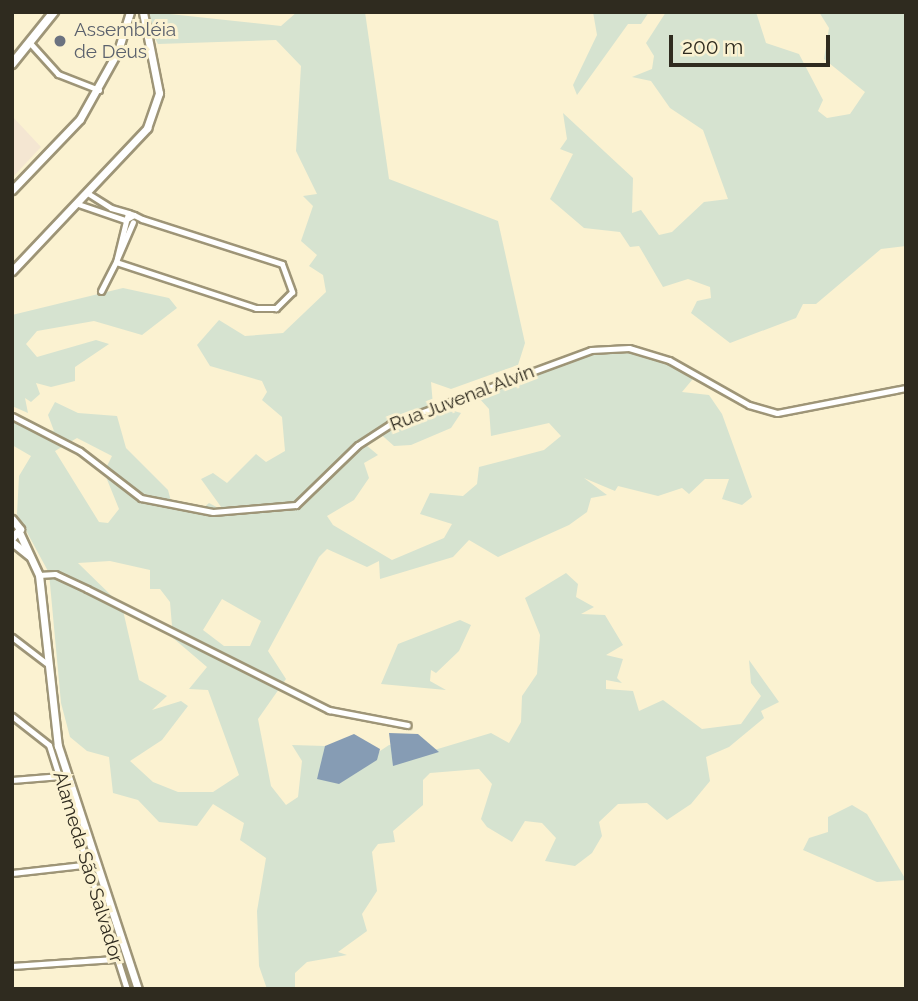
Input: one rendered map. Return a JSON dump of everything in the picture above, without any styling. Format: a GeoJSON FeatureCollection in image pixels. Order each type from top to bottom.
{"type":"FeatureCollection","features":[{"type":"Feature","properties":{"kind":"main road"},"geometry":{"type":"LineString","coordinates":[[12,64],[54,12]]}},
{"type":"Feature","properties":{"kind":"main road"},"geometry":{"type":"LineString","coordinates":[[13,190],[99,90],[130,12]]}},
{"type":"Feature","properties":{"kind":"main road"},"geometry":{"type":"LineString","coordinates":[[12,271],[89,194],[156,109],[159,93],[143,12]]}},
{"type":"Feature","properties":{"kind":"main road"},"geometry":{"type":"LineString","coordinates":[[12,519],[14,538],[30,556],[39,575],[46,663],[58,746],[138,989]]}},
{"type":"Feature","properties":{"kind":"street"},"geometry":{"type":"LineString","coordinates":[[30,43],[58,74],[99,90]]}},
{"type":"Feature","properties":{"kind":"street"},"geometry":{"type":"LineString","coordinates":[[89,194],[132,217],[282,264],[293,279],[289,299],[276,308],[256,308],[116,261]]}},
{"type":"Feature","properties":{"kind":"street"},"geometry":{"type":"LineString","coordinates":[[78,204],[125,220],[132,217]]}},
{"type":"Feature","properties":{"kind":"street"},"geometry":{"type":"LineString","coordinates":[[101,290],[116,261],[132,217]]}},
{"type":"Feature","properties":{"kind":"street"},"geometry":{"type":"LineString","coordinates":[[116,261],[125,220]]}},
{"type":"Feature","properties":{"kind":"street","name":"Rua Juvenal Alvin"},"geometry":{"type":"LineString","coordinates":[[12,416],[69,444],[141,498],[213,512],[296,505],[358,445],[390,424],[590,350],[629,348],[669,360],[749,405],[777,413],[906,388]]}},
{"type":"Feature","properties":{"kind":"street"},"geometry":{"type":"LineString","coordinates":[[39,575],[87,589],[329,710],[408,724]]}},
{"type":"Feature","properties":{"kind":"street"},"geometry":{"type":"LineString","coordinates":[[12,637],[46,663]]}},
{"type":"Feature","properties":{"kind":"street","name":"Alameda São Salvador"},"geometry":{"type":"LineString","coordinates":[[12,716],[48,746],[61,776],[91,864],[115,958],[127,989]]}},
{"type":"Feature","properties":{"kind":"street"},"geometry":{"type":"LineString","coordinates":[[12,780],[61,776]]}},
{"type":"Feature","properties":{"kind":"street"},"geometry":{"type":"LineString","coordinates":[[12,873],[91,864]]}},
{"type":"Feature","properties":{"kind":"street"},"geometry":{"type":"LineString","coordinates":[[12,966],[115,958]]}},
{"type":"Feature","properties":{"kind":"shaded area"},"geometry":{"type":"Polygon","coordinates":[[[12,116],[41,147],[12,178],[12,116]]]}},
{"type":"Feature","properties":{"kind":"green space"},"geometry":{"type":"Polygon","coordinates":[[[151,12],[281,26],[297,12],[365,12],[389,179],[498,221],[525,343],[518,365],[451,389],[431,382],[433,405],[461,413],[451,428],[411,445],[394,446],[376,430],[368,433],[366,445],[378,455],[364,463],[369,478],[354,500],[327,516],[333,525],[392,560],[444,538],[452,524],[420,514],[430,493],[463,496],[477,484],[479,467],[544,450],[561,436],[549,423],[491,436],[489,409],[478,397],[608,345],[633,347],[697,374],[682,392],[709,395],[722,414],[752,497],[742,505],[722,499],[729,479],[705,479],[689,494],[682,488],[658,496],[618,486],[615,491],[584,478],[607,495],[591,498],[587,512],[569,525],[498,557],[469,540],[453,557],[380,579],[379,561],[367,567],[327,549],[319,557],[268,651],[286,679],[258,719],[271,786],[286,805],[298,797],[302,761],[292,745],[325,746],[362,763],[389,745],[431,751],[491,733],[509,743],[521,722],[522,696],[537,674],[540,635],[525,598],[566,573],[578,584],[576,597],[594,607],[581,614],[605,615],[623,645],[606,655],[623,659],[617,678],[622,683],[606,680],[606,689],[633,691],[639,711],[663,700],[702,729],[741,724],[761,696],[751,683],[749,660],[779,702],[761,711],[764,718],[729,747],[706,757],[710,781],[691,804],[667,820],[647,803],[618,804],[599,822],[602,836],[592,853],[575,866],[545,861],[556,838],[542,823],[525,821],[512,842],[487,827],[481,819],[492,784],[479,769],[430,773],[423,780],[423,805],[393,831],[395,842],[378,844],[372,852],[377,891],[362,914],[367,931],[338,952],[347,955],[307,962],[295,973],[295,989],[267,989],[259,966],[257,911],[266,858],[240,840],[244,823],[213,804],[197,826],[159,822],[138,800],[113,793],[109,757],[87,751],[70,737],[61,703],[49,573],[17,514],[19,476],[31,456],[12,445],[12,422],[54,431],[48,415],[55,402],[78,413],[117,416],[126,448],[168,490],[171,501],[202,509],[209,503],[224,511],[201,479],[213,473],[227,483],[256,454],[266,462],[285,451],[282,417],[262,400],[267,392],[262,381],[210,366],[197,345],[219,320],[245,336],[283,333],[326,292],[323,275],[309,266],[317,255],[301,241],[313,206],[303,196],[317,194],[296,151],[301,66],[276,40],[158,44],[144,18],[151,12]],[[77,438],[55,451],[99,522],[108,523],[119,509],[104,472],[112,456],[77,438]],[[110,561],[78,563],[122,606],[139,680],[167,696],[152,710],[181,701],[188,706],[162,740],[130,761],[153,782],[178,792],[213,792],[239,775],[208,690],[189,689],[207,667],[173,638],[170,602],[160,589],[150,589],[150,570],[110,561]],[[222,599],[203,630],[224,646],[250,646],[261,621],[222,599]]]}},
{"type":"Feature","properties":{"kind":"green space"},"geometry":{"type":"Polygon","coordinates":[[[593,12],[649,12],[641,24],[628,24],[577,95],[573,85],[597,35],[593,12]]]}},
{"type":"Feature","properties":{"kind":"green space"},"geometry":{"type":"Polygon","coordinates":[[[666,12],[756,12],[766,43],[799,54],[823,100],[818,111],[827,118],[850,114],[865,92],[824,59],[829,28],[819,12],[906,12],[906,246],[881,249],[816,304],[803,304],[796,318],[730,343],[691,313],[697,301],[711,298],[710,287],[688,279],[663,287],[639,246],[630,247],[620,232],[584,228],[550,199],[573,154],[560,149],[567,139],[563,113],[633,178],[632,213],[641,210],[659,235],[672,232],[704,202],[728,199],[703,130],[670,108],[651,81],[632,77],[652,69],[654,56],[646,43],[666,12]]]}},
{"type":"Feature","properties":{"kind":"green space"},"geometry":{"type":"Polygon","coordinates":[[[123,288],[169,298],[177,308],[142,335],[94,321],[37,331],[26,344],[37,357],[96,340],[109,344],[75,367],[75,381],[51,387],[36,383],[40,394],[31,402],[25,398],[28,413],[12,406],[12,315],[123,288]]]}},
{"type":"Feature","properties":{"kind":"green space"},"geometry":{"type":"Polygon","coordinates":[[[460,620],[471,625],[459,651],[436,673],[431,670],[430,681],[446,690],[381,684],[398,644],[460,620]]]}},
{"type":"Feature","properties":{"kind":"green space"},"geometry":{"type":"Polygon","coordinates":[[[852,805],[867,814],[906,880],[877,882],[803,850],[809,838],[828,832],[828,817],[852,805]]]}},
{"type":"Feature","properties":{"kind":"water"},"geometry":{"type":"Polygon","coordinates":[[[389,733],[418,734],[439,752],[393,766],[389,733]]]}},
{"type":"Feature","properties":{"kind":"water"},"geometry":{"type":"Polygon","coordinates":[[[354,734],[380,749],[377,760],[339,784],[317,779],[325,746],[354,734]]]}},
{"type":"Feature","properties":{"kind":"place","name":"Assembléia de Deus"},"geometry":{"type":"Point","coordinates":[60,41]}}]}
